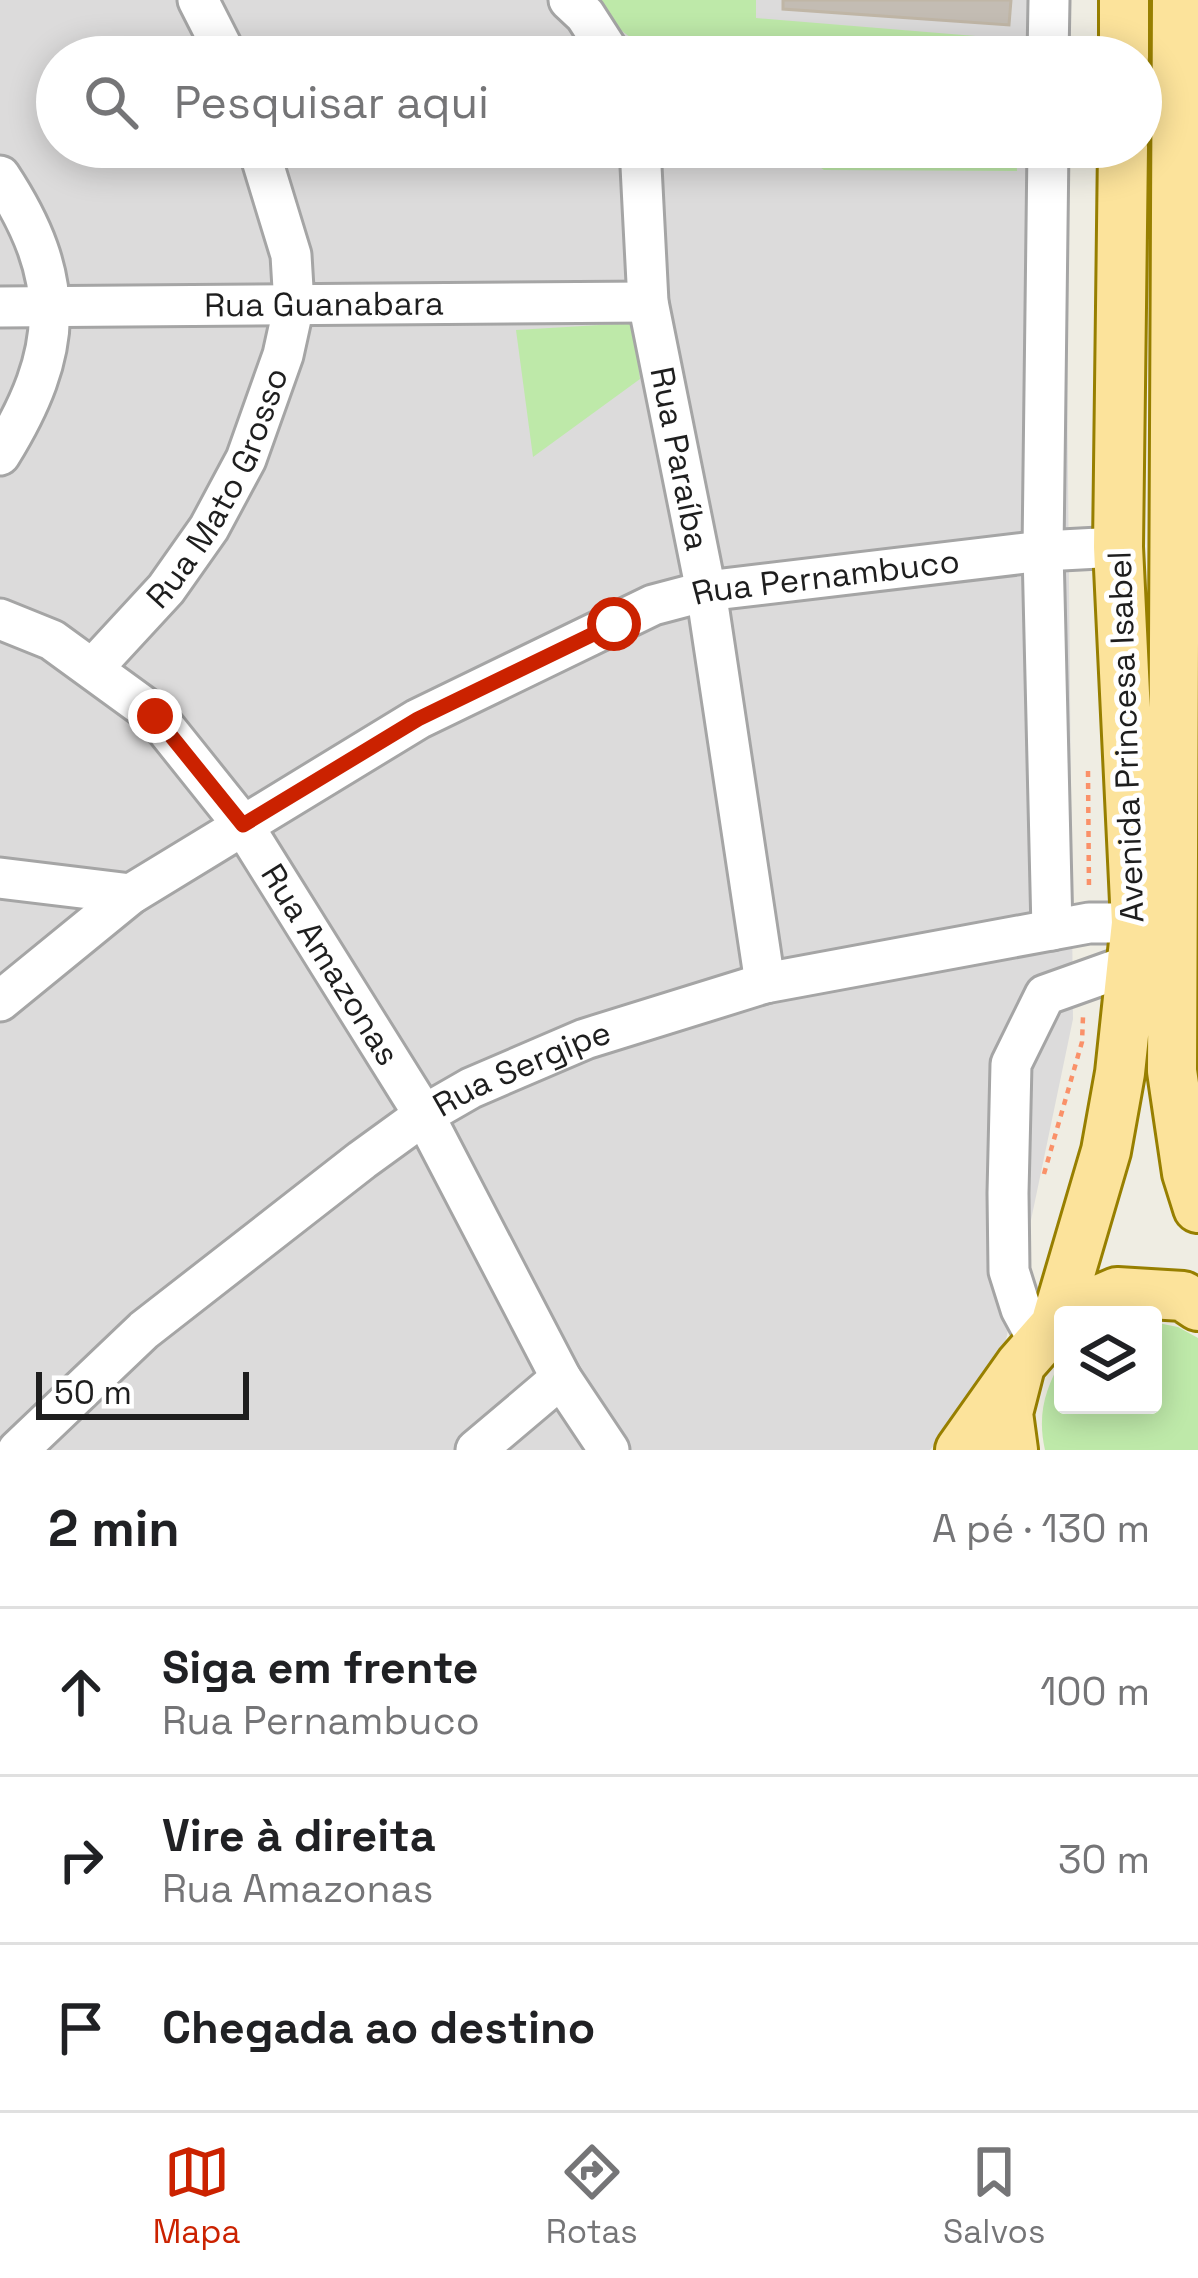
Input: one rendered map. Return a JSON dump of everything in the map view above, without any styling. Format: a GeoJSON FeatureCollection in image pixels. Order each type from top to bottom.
{"type":"FeatureCollection","features":[{"type":"Feature","properties":{"kind":"main road"},"geometry":{"type":"LineString","coordinates":[[1124,0],[1124,36]]}},
{"type":"Feature","properties":{"kind":"main road","name":"Avenida Princesa Isabel"},"geometry":{"type":"LineString","coordinates":[[1178,0],[1172,1071],[1186,1173],[1198,1208]]}},
{"type":"Feature","properties":{"kind":"main road","name":"Avenida Princesa Isabel"},"geometry":{"type":"LineString","coordinates":[[1049,1331],[1106,1151],[1134,943],[1118,547],[1123,168]]}},
{"type":"Feature","properties":{"kind":"main road"},"geometry":{"type":"LineString","coordinates":[[960,1450],[1049,1331],[1117,1292],[1183,1296],[1198,1306]]}},
{"type":"Feature","properties":{"kind":"main road"},"geometry":{"type":"LineString","coordinates":[[1013,1450],[1008,1413],[1049,1331]]}},
{"type":"Feature","properties":{"kind":"street"},"geometry":{"type":"LineString","coordinates":[[198,0],[216,36]]}},
{"type":"Feature","properties":{"kind":"street"},"geometry":{"type":"LineString","coordinates":[[569,0],[598,36]]}},
{"type":"Feature","properties":{"kind":"street"},"geometry":{"type":"LineString","coordinates":[[1048,36],[1049,0]]}},
{"type":"Feature","properties":{"kind":"street","name":"Rua Mato Grosso"},"geometry":{"type":"LineString","coordinates":[[93,668],[166,589],[209,528],[246,459],[284,355],[294,305],[291,255],[264,168]]}},
{"type":"Feature","properties":{"kind":"street","name":"Rua Paraíba"},"geometry":{"type":"LineString","coordinates":[[641,168],[648,302],[706,591],[765,982]]}},
{"type":"Feature","properties":{"kind":"street"},"geometry":{"type":"LineString","coordinates":[[1048,168],[1043,551],[1052,930]]}},
{"type":"Feature","properties":{"kind":"street"},"geometry":{"type":"LineString","coordinates":[[0,176],[45,265],[52,306],[32,400],[0,455]]}},
{"type":"Feature","properties":{"kind":"street","name":"Rua Guanabara"},"geometry":{"type":"LineString","coordinates":[[0,307],[648,302]]}},
{"type":"Feature","properties":{"kind":"street","name":"Rua Pernambuco"},"geometry":{"type":"LineString","coordinates":[[0,1001],[131,894],[243,825],[418,719],[653,605],[706,591],[1043,551],[1118,547]]}},
{"type":"Feature","properties":{"kind":"street","name":"Rua Amazonas"},"geometry":{"type":"LineString","coordinates":[[0,620],[52,640],[155,716],[243,825],[424,1115],[561,1378],[609,1450]]}},
{"type":"Feature","properties":{"kind":"street"},"geometry":{"type":"LineString","coordinates":[[0,878],[131,894]]}},
{"type":"Feature","properties":{"kind":"street","name":"Rua Sergipe"},"geometry":{"type":"LineString","coordinates":[[18,1450],[144,1330],[424,1115],[471,1088],[585,1039],[765,982],[1089,923],[1134,943]]}},
{"type":"Feature","properties":{"kind":"street"},"geometry":{"type":"LineString","coordinates":[[1049,1331],[1021,1309],[1009,1271],[1011,1064],[1045,995],[1134,943]]}},
{"type":"Feature","properties":{"kind":"street"},"geometry":{"type":"LineString","coordinates":[[476,1450],[561,1378]]}},
{"type":"Feature","properties":{"kind":"shaded area"},"geometry":{"type":"Polygon","coordinates":[[[0,0],[1064,0],[1065,36],[36,36],[36,168],[1065,168],[1073,1019],[1002,1359],[930,1450],[0,1450],[0,0]]]}},
{"type":"Feature","properties":{"kind":"green space"},"geometry":{"type":"Polygon","coordinates":[[[580,0],[756,0],[756,18],[975,36],[629,36],[580,0]]]}},
{"type":"Feature","properties":{"kind":"green space"},"geometry":{"type":"Polygon","coordinates":[[[821,168],[1017,171],[824,170],[821,168]]]}},
{"type":"Feature","properties":{"kind":"green space"},"geometry":{"type":"Polygon","coordinates":[[[633,323],[640,379],[533,457],[516,330],[633,323]]]}},
{"type":"Feature","properties":{"kind":"green space"},"geometry":{"type":"Polygon","coordinates":[[[1162,1324],[1178,1327],[1198,1338],[1198,1450],[1045,1450],[1042,1425],[1054,1374],[1054,1414],[1162,1414],[1162,1324]]]}},
{"type":"Feature","properties":{"kind":"building"},"geometry":{"type":"Polygon","coordinates":[[[783,0],[1011,0],[1009,25],[783,9],[783,0]]]}},
{"type":"Feature","properties":{"kind":"route"},"geometry":{"type":"LineString","coordinates":[[155,716],[243,825],[418,719],[614,624]]}}]}
